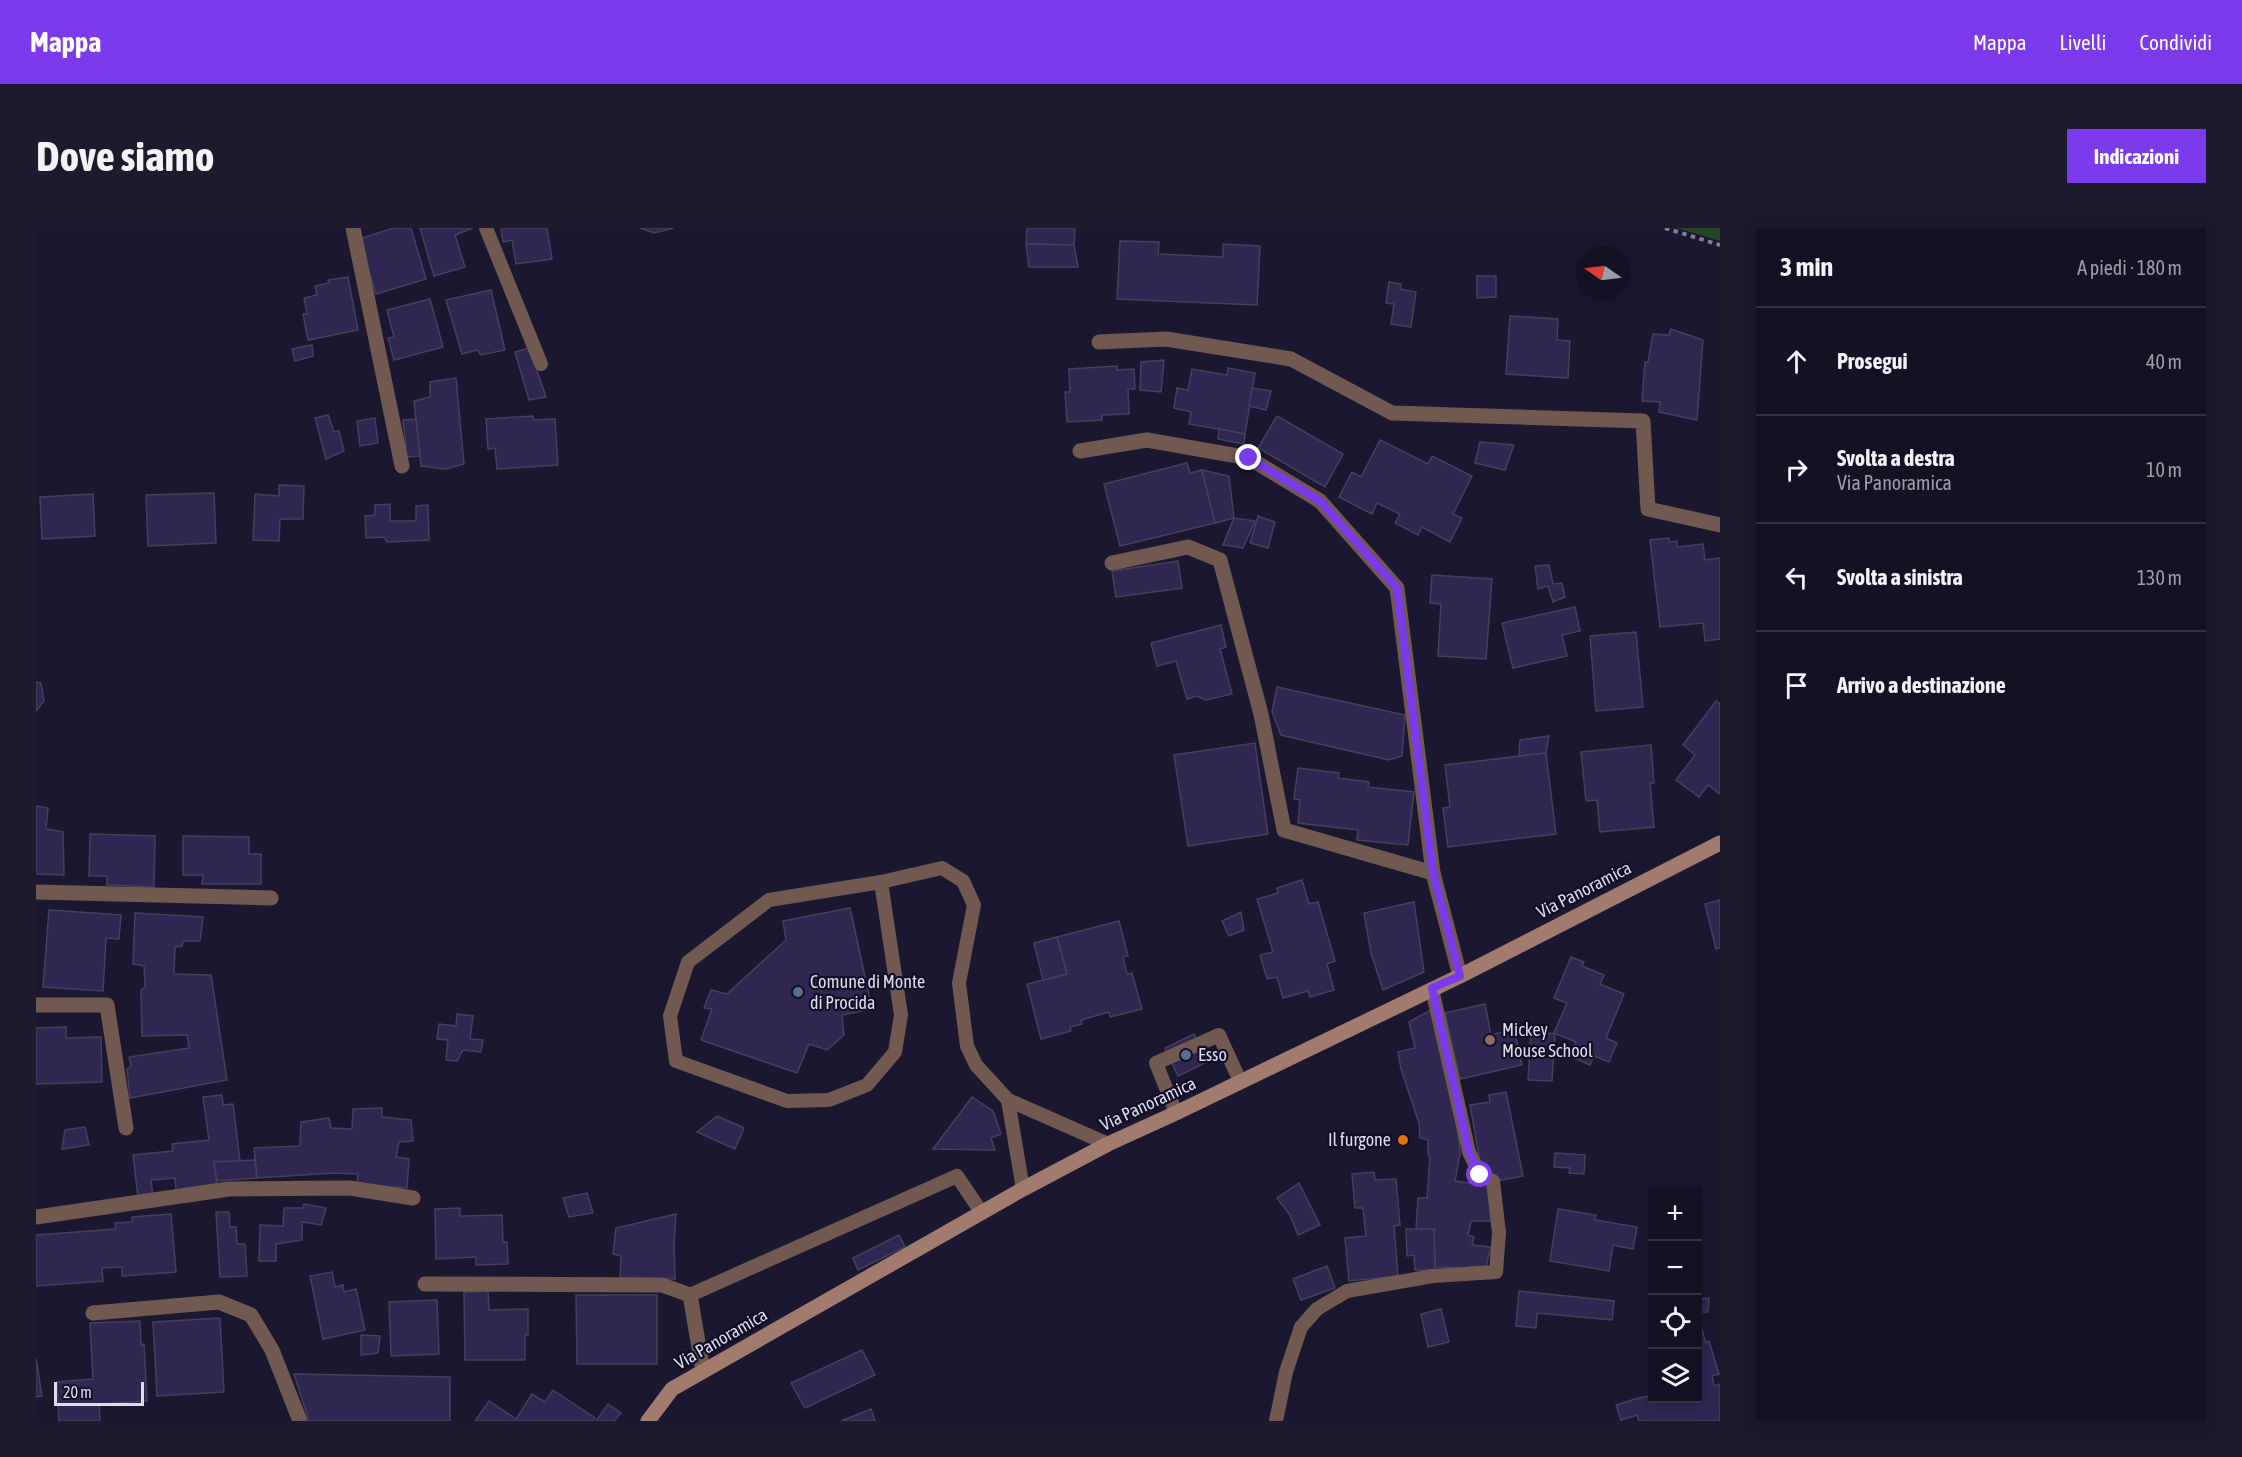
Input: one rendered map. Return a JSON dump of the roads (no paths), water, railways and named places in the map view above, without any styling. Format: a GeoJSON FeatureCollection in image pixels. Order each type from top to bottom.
{"type":"FeatureCollection","features":[{"type":"Feature","properties":{"kind":"street"},"geometry":{"type":"LineString","coordinates":[[353,228],[402,466]]}},
{"type":"Feature","properties":{"kind":"street"},"geometry":{"type":"LineString","coordinates":[[1099,342],[1166,339],[1291,359],[1392,414],[1643,421],[1647,509],[1720,525]]}},
{"type":"Feature","properties":{"kind":"street"},"geometry":{"type":"LineString","coordinates":[[1080,451],[1147,440],[1249,458],[1320,501],[1397,588],[1433,873],[1460,976]]}},
{"type":"Feature","properties":{"kind":"street"},"geometry":{"type":"LineString","coordinates":[[1112,563],[1188,547],[1220,560],[1261,714],[1284,830],[1433,873]]}},
{"type":"Feature","properties":{"kind":"street","name":"Via Panoramica"},"geometry":{"type":"LineString","coordinates":[[648,1421],[672,1389],[1108,1144],[1460,976],[1720,843]]}},
{"type":"Feature","properties":{"kind":"street"},"geometry":{"type":"LineString","coordinates":[[36,892],[271,898]]}},
{"type":"Feature","properties":{"kind":"street"},"geometry":{"type":"LineString","coordinates":[[36,1005],[107,1005],[126,1128]]}},
{"type":"Feature","properties":{"kind":"street"},"geometry":{"type":"LineString","coordinates":[[36,1217],[229,1189],[350,1188],[414,1198]]}},
{"type":"Feature","properties":{"kind":"street"},"geometry":{"type":"LineString","coordinates":[[425,1284],[662,1285],[690,1295],[704,1371]]}},
{"type":"Feature","properties":{"kind":"street"},"geometry":{"type":"LineString","coordinates":[[93,1313],[219,1302],[250,1315],[272,1350],[300,1421]]}},
{"type":"Feature","properties":{"kind":"lane"},"geometry":{"type":"LineString","coordinates":[[486,228],[541,364]]}},
{"type":"Feature","properties":{"kind":"lane"},"geometry":{"type":"LineString","coordinates":[[881,882],[901,1015],[895,1052],[867,1085],[829,1100],[787,1101],[676,1061],[670,1016],[688,962],[769,900],[881,882],[942,868],[963,881],[974,906],[959,983],[968,1046],[976,1065],[1008,1100],[1108,1144]]}},
{"type":"Feature","properties":{"kind":"lane"},"geometry":{"type":"LineString","coordinates":[[1276,1421],[1286,1372],[1301,1327],[1317,1310],[1347,1291],[1433,1276],[1496,1272],[1499,1233],[1493,1181],[1480,1175],[1469,1152],[1432,988]]}},
{"type":"Feature","properties":{"kind":"lane"},"geometry":{"type":"LineString","coordinates":[[1176,1113],[1156,1063],[1219,1035],[1240,1081]]}},
{"type":"Feature","properties":{"kind":"lane"},"geometry":{"type":"LineString","coordinates":[[1008,1100],[1023,1190]]}},
{"type":"Feature","properties":{"kind":"lane"},"geometry":{"type":"LineString","coordinates":[[690,1295],[957,1176],[982,1213]]}},
{"type":"Feature","properties":{"kind":"place","name":"Comune di Monte di Procida"},"geometry":{"type":"Point","coordinates":[798,992]}},
{"type":"Feature","properties":{"kind":"place","name":"Mickey Mouse School"},"geometry":{"type":"Point","coordinates":[1490,1040]}},
{"type":"Feature","properties":{"kind":"place","name":"Esso"},"geometry":{"type":"Point","coordinates":[1186,1055]}},
{"type":"Feature","properties":{"kind":"place","name":"Il furgone"},"geometry":{"type":"Point","coordinates":[1403,1140]}}]}
